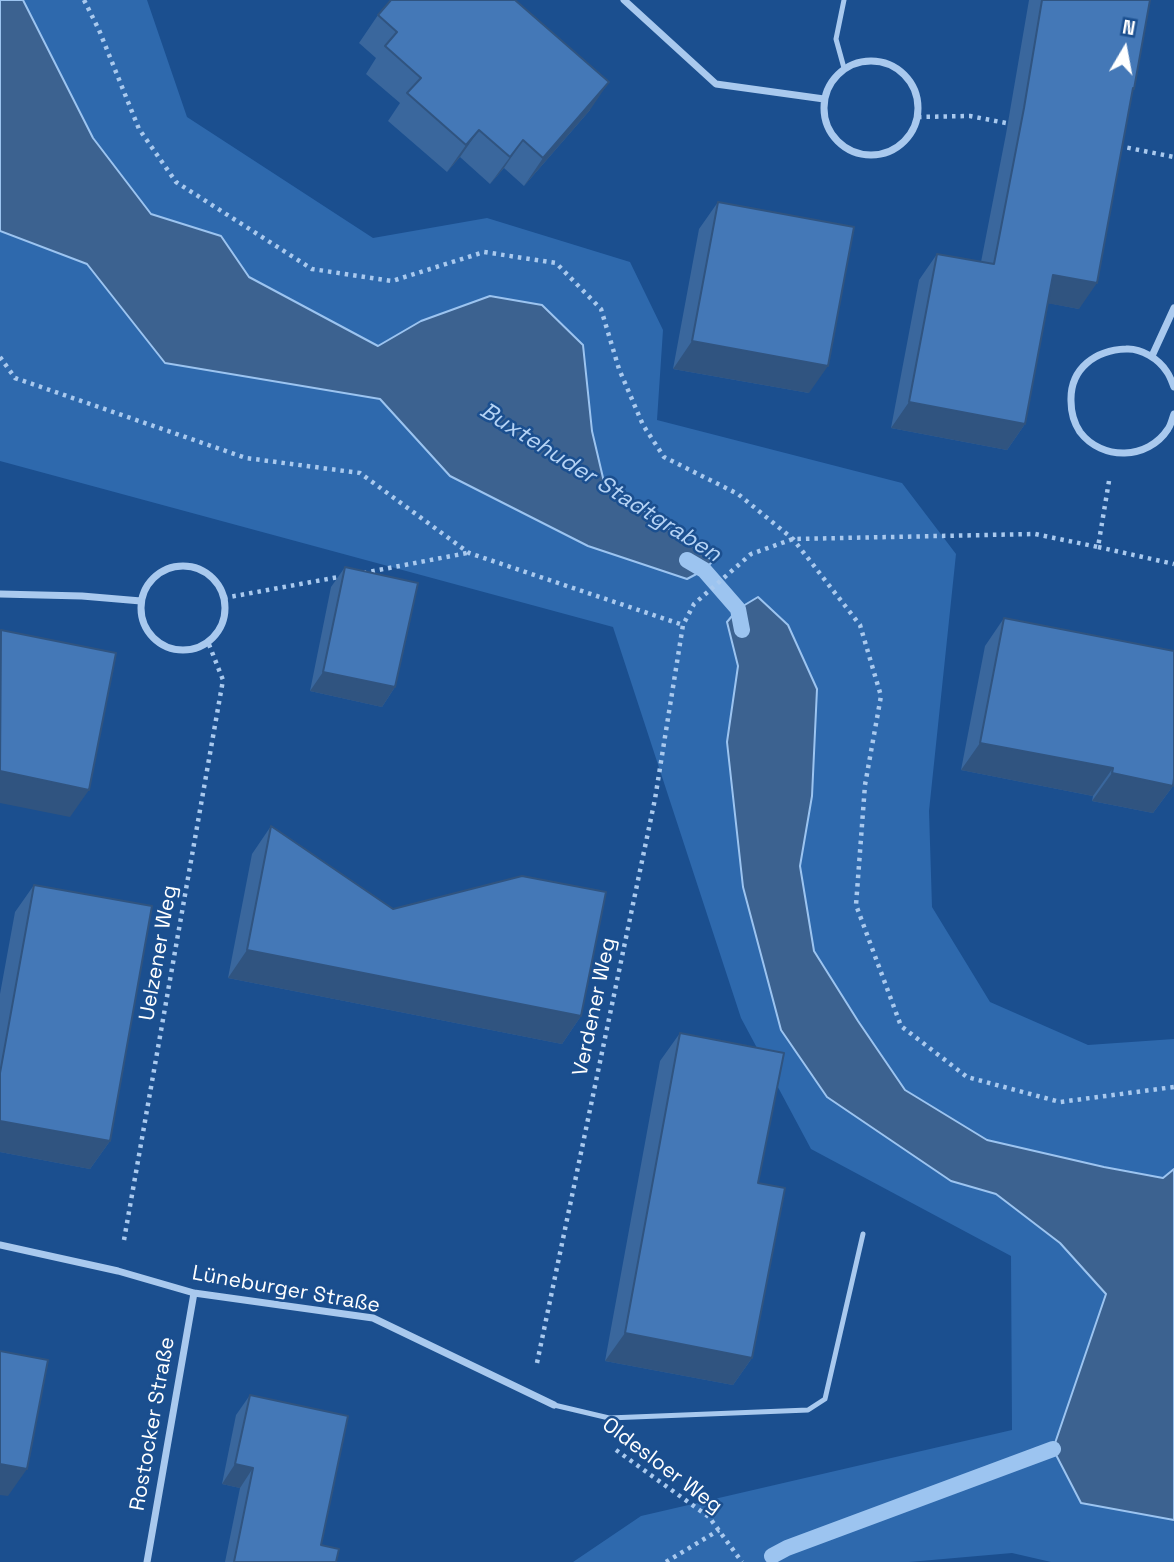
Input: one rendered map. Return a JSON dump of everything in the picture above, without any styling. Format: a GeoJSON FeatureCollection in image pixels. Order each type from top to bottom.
{"type":"FeatureCollection","features":[{"type":"Feature","properties":{"kind":"street"},"geometry":{"type":"LineString","coordinates":[[624,0],[716,84],[824,99]]}},
{"type":"Feature","properties":{"kind":"street"},"geometry":{"type":"LineString","coordinates":[[861,61],[880,61],[897,68],[911,81],[918,98],[918,117],[911,134],[898,147],[881,155],[863,155],[845,148],[832,135],[825,118],[824,99],[831,82],[844,68],[861,61]]}},
{"type":"Feature","properties":{"kind":"street"},"geometry":{"type":"LineString","coordinates":[[1152,356],[1174,309]]}},
{"type":"Feature","properties":{"kind":"street"},"geometry":{"type":"LineString","coordinates":[[1174,387],[1167,371],[1152,356],[1133,349],[1112,349],[1093,358],[1078,372],[1071,391],[1071,412],[1080,431],[1095,446],[1114,454],[1135,453],[1154,444],[1168,429],[1174,414]]}},
{"type":"Feature","properties":{"kind":"street"},"geometry":{"type":"LineString","coordinates":[[190,565],[205,572],[217,583],[224,598],[225,615],[219,631],[208,642],[193,649],[175,650],[160,643],[148,632],[141,618],[141,601],[147,586],[158,573],[173,566],[190,565]]}},
{"type":"Feature","properties":{"kind":"street"},"geometry":{"type":"LineString","coordinates":[[0,594],[141,601]]}},
{"type":"Feature","properties":{"kind":"street","name":"Lüneburger Straße"},"geometry":{"type":"LineString","coordinates":[[0,1245],[118,1272],[194,1293],[373,1318],[554,1405]]}},
{"type":"Feature","properties":{"kind":"street","name":"Rostocker Straße"},"geometry":{"type":"LineString","coordinates":[[147,1562],[194,1293]]}},
{"type":"Feature","properties":{"kind":"lane"},"geometry":{"type":"LineString","coordinates":[[844,0],[836,38],[844,68]]}},
{"type":"Feature","properties":{"kind":"lane"},"geometry":{"type":"LineString","coordinates":[[554,1405],[609,1418],[808,1410],[825,1399],[863,1234]]}},
{"type":"Feature","properties":{"kind":"path"},"geometry":{"type":"LineString","coordinates":[[85,0],[139,129],[176,182],[312,269],[392,281],[484,252],[556,263],[601,309],[619,369],[643,425],[664,457],[738,494],[793,539],[860,625],[881,696],[865,785],[856,905],[901,1026],[967,1077],[1060,1102],[1174,1087]]}},
{"type":"Feature","properties":{"kind":"path"},"geometry":{"type":"LineString","coordinates":[[918,117],[970,116],[1011,124]]}},
{"type":"Feature","properties":{"kind":"path"},"geometry":{"type":"LineString","coordinates":[[1119,146],[1174,157]]}},
{"type":"Feature","properties":{"kind":"path"},"geometry":{"type":"LineString","coordinates":[[0,357],[15,378],[246,458],[360,473],[469,553],[683,625]]}},
{"type":"Feature","properties":{"kind":"path"},"geometry":{"type":"LineString","coordinates":[[1098,547],[1114,454]]}},
{"type":"Feature","properties":{"kind":"path"},"geometry":{"type":"LineString","coordinates":[[793,539],[1035,534],[1174,564]]}},
{"type":"Feature","properties":{"kind":"path","name":"Verdener Weg"},"geometry":{"type":"LineString","coordinates":[[531,1394],[655,799],[683,625],[694,604],[751,554],[793,539]]}},
{"type":"Feature","properties":{"kind":"path"},"geometry":{"type":"LineString","coordinates":[[360,573],[469,553]]}},
{"type":"Feature","properties":{"kind":"path"},"geometry":{"type":"LineString","coordinates":[[224,598],[346,576]]}},
{"type":"Feature","properties":{"kind":"path","name":"Uelzener Weg"},"geometry":{"type":"LineString","coordinates":[[118,1272],[223,680],[208,642]]}},
{"type":"Feature","properties":{"kind":"path","name":"Oldesloer Weg"},"geometry":{"type":"LineString","coordinates":[[609,1445],[709,1517],[742,1562]]}},
{"type":"Feature","properties":{"kind":"path"},"geometry":{"type":"LineString","coordinates":[[666,1562],[719,1530]]}},
{"type":"Feature","properties":{"kind":"shaded area"},"geometry":{"type":"Polygon","coordinates":[[[0,0],[147,0],[187,117],[373,238],[487,218],[630,262],[663,330],[657,420],[902,483],[956,554],[929,811],[932,907],[990,1002],[1088,1045],[1174,1039],[1174,1169],[1163,1178],[1081,1503],[1174,1520],[1174,1562],[1051,1562],[1012,1553],[909,1562],[573,1562],[641,1516],[1012,1430],[1011,1256],[811,1149],[741,1018],[613,627],[0,461],[0,0]]]}},
{"type":"Feature","properties":{"kind":"water"},"geometry":{"type":"Polygon","coordinates":[[[0,0],[23,0],[93,138],[151,214],[221,236],[249,277],[378,346],[421,321],[490,296],[542,305],[583,345],[592,431],[604,482],[713,561],[704,570],[687,579],[588,546],[450,476],[380,399],[165,363],[87,264],[0,231],[0,0]]]}},
{"type":"Feature","properties":{"kind":"water"},"geometry":{"type":"Polygon","coordinates":[[[758,597],[788,625],[817,689],[812,796],[800,866],[814,951],[905,1090],[987,1140],[1163,1178],[1174,1169],[1174,1520],[1081,1503],[1053,1449],[1106,1294],[1060,1243],[996,1194],[951,1181],[827,1097],[781,1030],[743,887],[727,742],[738,666],[727,622],[738,609],[758,597]]]}},
{"type":"Feature","properties":{"kind":"building"},"geometry":{"type":"Polygon","coordinates":[[[391,0],[515,0],[609,82],[543,158],[523,140],[510,157],[479,130],[466,145],[407,93],[421,78],[385,46],[397,32],[378,15],[391,0]]]}},
{"type":"Feature","properties":{"kind":"building"},"geometry":{"type":"Polygon","coordinates":[[[1042,0],[1150,0],[1097,283],[1053,275],[1025,424],[909,402],[937,254],[994,264],[1042,0]]]}},
{"type":"Feature","properties":{"kind":"building"},"geometry":{"type":"Polygon","coordinates":[[[718,202],[854,227],[828,366],[692,341],[718,202]]]}},
{"type":"Feature","properties":{"kind":"building"},"geometry":{"type":"Polygon","coordinates":[[[345,567],[418,583],[395,687],[323,672],[345,567]]]}},
{"type":"Feature","properties":{"kind":"building"},"geometry":{"type":"Polygon","coordinates":[[[1004,618],[1174,651],[1173,786],[1112,773],[1113,768],[980,743],[1004,618]]]}},
{"type":"Feature","properties":{"kind":"building"},"geometry":{"type":"Polygon","coordinates":[[[1,630],[116,653],[89,790],[0,771],[1,630]]]}},
{"type":"Feature","properties":{"kind":"building"},"geometry":{"type":"Polygon","coordinates":[[[271,826],[393,909],[522,876],[606,892],[581,1016],[247,950],[271,826]]]}},
{"type":"Feature","properties":{"kind":"building"},"geometry":{"type":"Polygon","coordinates":[[[34,885],[152,906],[110,1141],[0,1121],[0,1073],[34,885]]]}},
{"type":"Feature","properties":{"kind":"building"},"geometry":{"type":"Polygon","coordinates":[[[680,1033],[784,1053],[758,1183],[785,1188],[752,1358],[625,1333],[680,1033]]]}},
{"type":"Feature","properties":{"kind":"building"},"geometry":{"type":"Polygon","coordinates":[[[0,1351],[48,1360],[27,1469],[0,1464],[0,1351]]]}},
{"type":"Feature","properties":{"kind":"building"},"geometry":{"type":"Polygon","coordinates":[[[250,1395],[348,1416],[321,1545],[339,1549],[336,1562],[234,1562],[253,1468],[235,1464],[250,1395]]]}},
{"type":"Feature","properties":{"kind":"waterway","name":"Buxtehuder Stadtgraben"},"geometry":{"type":"LineString","coordinates":[[687,560],[704,570],[738,609],[742,630]]}},
{"type":"Feature","properties":{"kind":"waterway"},"geometry":{"type":"LineString","coordinates":[[772,1556],[787,1548],[1053,1449]]}}]}
